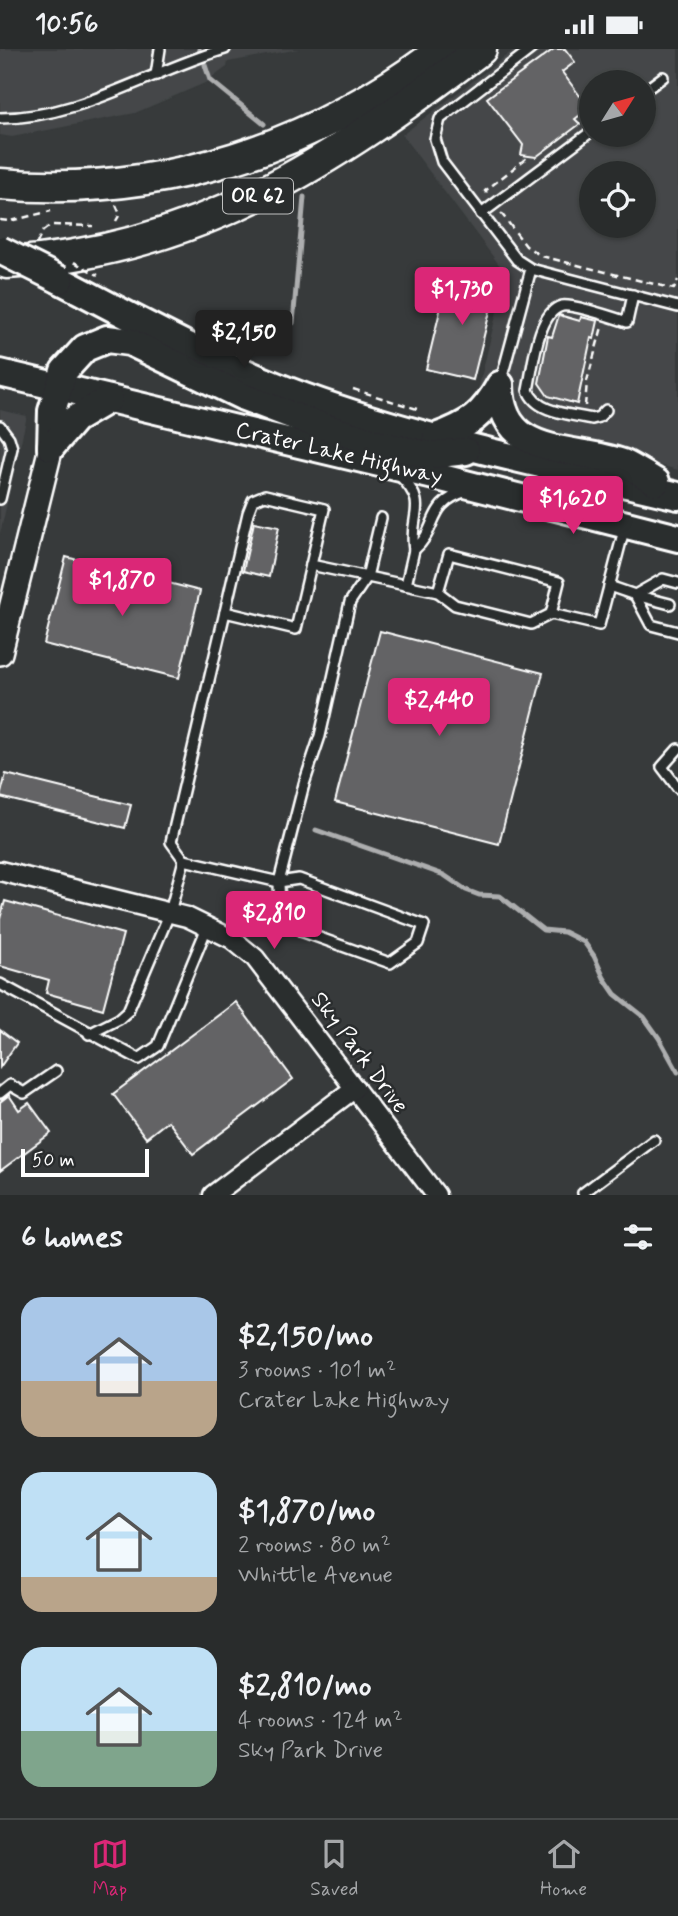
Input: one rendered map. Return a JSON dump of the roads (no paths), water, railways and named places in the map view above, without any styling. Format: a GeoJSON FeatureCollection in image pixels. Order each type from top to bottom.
{"type":"FeatureCollection","features":[{"type":"Feature","properties":{"kind":"highway","name":"OR 62"},"geometry":{"type":"LineString","coordinates":[[1,184],[76,187],[113,185],[177,175],[233,160],[320,124],[393,83],[443,49]]}},
{"type":"Feature","properties":{"kind":"highway","name":"OR 62"},"geometry":{"type":"LineString","coordinates":[[0,264],[63,258],[101,250],[173,231],[230,209],[324,160],[374,128],[481,49]]}},
{"type":"Feature","properties":{"kind":"main road","name":"Crater Lake Highway"},"geometry":{"type":"LineString","coordinates":[[0,250],[67,271],[197,351],[306,397],[432,425],[487,449],[678,495]]}},
{"type":"Feature","properties":{"kind":"main road"},"geometry":{"type":"LineString","coordinates":[[51,447],[52,411],[64,372],[85,348],[107,339],[130,342],[244,397],[379,444],[430,455],[487,449]]}},
{"type":"Feature","properties":{"kind":"main road","name":"Crater Lake Highway"},"geometry":{"type":"LineString","coordinates":[[0,373],[678,537]]}},
{"type":"Feature","properties":{"kind":"main road"},"geometry":{"type":"LineString","coordinates":[[432,425],[462,427],[480,414],[500,385]]}},
{"type":"Feature","properties":{"kind":"main road"},"geometry":{"type":"LineString","coordinates":[[500,385],[500,400],[507,421],[517,433],[532,441],[624,464],[678,495]]}},
{"type":"Feature","properties":{"kind":"main road"},"geometry":{"type":"LineString","coordinates":[[51,447],[75,419],[109,399]]}},
{"type":"Feature","properties":{"kind":"street"},"geometry":{"type":"LineString","coordinates":[[0,653],[51,447]]}},
{"type":"Feature","properties":{"kind":"street","name":"Sky Park Drive"},"geometry":{"type":"LineString","coordinates":[[0,871],[170,912],[208,925],[232,939],[255,958],[436,1195]]}},
{"type":"Feature","properties":{"kind":"street"},"geometry":{"type":"LineString","coordinates":[[213,1195],[355,1088]]}},
{"type":"Feature","properties":{"kind":"lane"},"geometry":{"type":"LineString","coordinates":[[156,75],[160,49]]}},
{"type":"Feature","properties":{"kind":"lane"},"geometry":{"type":"LineString","coordinates":[[0,118],[45,114],[74,107],[225,49]]}},
{"type":"Feature","properties":{"kind":"lane"},"geometry":{"type":"LineString","coordinates":[[531,49],[440,119],[435,139],[442,162],[517,260],[530,269],[678,307]]}},
{"type":"Feature","properties":{"kind":"lane"},"geometry":{"type":"LineString","coordinates":[[656,82],[663,77]]}},
{"type":"Feature","properties":{"kind":"lane"},"geometry":{"type":"LineString","coordinates":[[481,214],[579,141]]}},
{"type":"Feature","properties":{"kind":"lane"},"geometry":{"type":"LineString","coordinates":[[500,385],[530,269]]}},
{"type":"Feature","properties":{"kind":"lane"},"geometry":{"type":"LineString","coordinates":[[606,411],[592,419],[538,405],[531,399],[528,390],[542,324],[553,310],[564,305],[627,322],[633,295]]}},
{"type":"Feature","properties":{"kind":"lane"},"geometry":{"type":"LineString","coordinates":[[0,426],[9,438],[12,448],[0,499]]}},
{"type":"Feature","properties":{"kind":"lane"},"geometry":{"type":"LineString","coordinates":[[389,465],[413,489],[418,504],[412,537],[414,550],[406,585]]}},
{"type":"Feature","properties":{"kind":"lane"},"geometry":{"type":"LineString","coordinates":[[414,550],[424,542],[436,510],[447,499],[480,489]]}},
{"type":"Feature","properties":{"kind":"lane"},"geometry":{"type":"LineString","coordinates":[[225,612],[296,629],[324,509],[265,495],[253,500],[248,513],[171,842],[184,860],[279,882],[299,879],[424,925],[418,943],[390,963],[303,932],[280,915],[279,882],[304,784],[320,736],[350,602],[367,577],[380,518]]}},
{"type":"Feature","properties":{"kind":"lane"},"geometry":{"type":"LineString","coordinates":[[311,565],[438,592],[455,605],[531,624],[551,614],[599,625],[625,524]]}},
{"type":"Feature","properties":{"kind":"lane"},"geometry":{"type":"LineString","coordinates":[[438,592],[449,554],[559,582],[551,614]]}},
{"type":"Feature","properties":{"kind":"lane"},"geometry":{"type":"LineString","coordinates":[[635,595],[663,579],[678,583]]}},
{"type":"Feature","properties":{"kind":"lane"},"geometry":{"type":"LineString","coordinates":[[609,586],[670,604]]}},
{"type":"Feature","properties":{"kind":"lane"},"geometry":{"type":"LineString","coordinates":[[635,595],[651,625],[678,632]]}},
{"type":"Feature","properties":{"kind":"lane"},"geometry":{"type":"LineString","coordinates":[[678,750],[662,767],[678,788]]}},
{"type":"Feature","properties":{"kind":"lane"},"geometry":{"type":"LineString","coordinates":[[89,1034],[119,1019],[128,1011],[170,912],[184,860]]}},
{"type":"Feature","properties":{"kind":"lane"},"geometry":{"type":"LineString","coordinates":[[0,984],[139,1059],[158,1046],[208,925]]}},
{"type":"Feature","properties":{"kind":"lane"},"geometry":{"type":"LineString","coordinates":[[0,1093],[10,1086],[24,1093],[56,1071]]}},
{"type":"Feature","properties":{"kind":"lane"},"geometry":{"type":"LineString","coordinates":[[584,1195],[583,1192],[654,1140]]}},
{"type":"Feature","properties":{"kind":"waterway"},"geometry":{"type":"LineString","coordinates":[[205,65],[210,80],[264,124]]}},
{"type":"Feature","properties":{"kind":"waterway"},"geometry":{"type":"LineString","coordinates":[[293,323],[304,197]]}},
{"type":"Feature","properties":{"kind":"waterway"},"geometry":{"type":"LineString","coordinates":[[316,830],[444,875],[466,890],[479,895],[500,896],[543,930],[564,932],[584,942],[615,994],[644,1017],[678,1072]]}}]}
